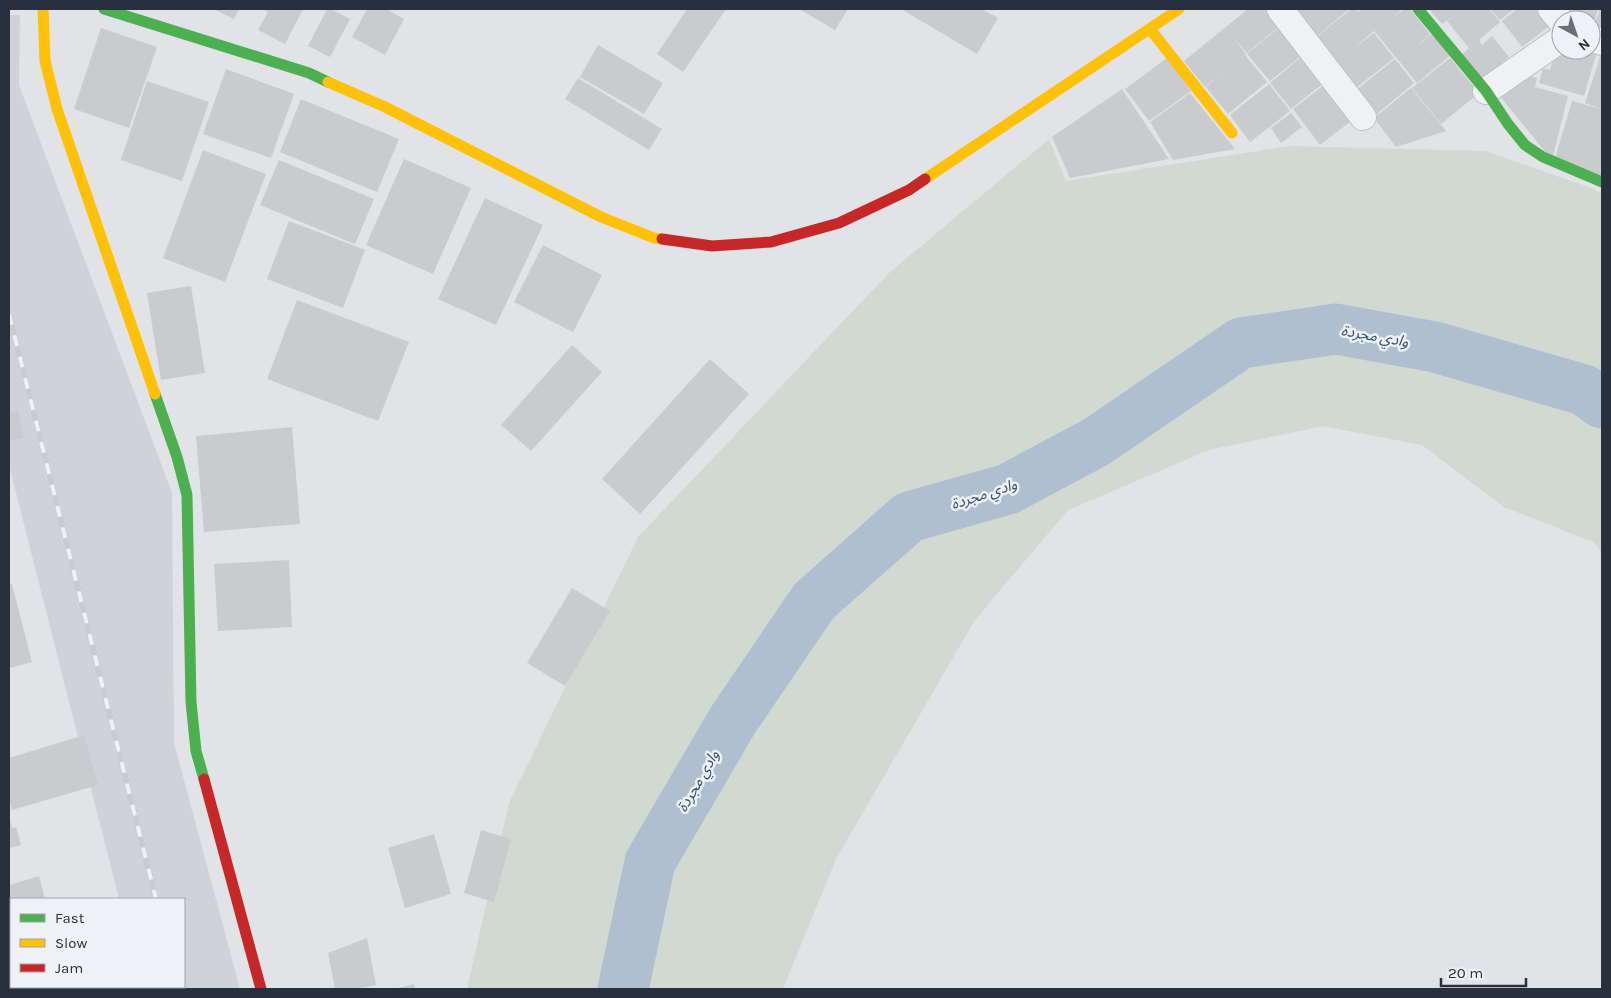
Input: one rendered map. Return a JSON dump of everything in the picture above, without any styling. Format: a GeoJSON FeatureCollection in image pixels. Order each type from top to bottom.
{"type":"FeatureCollection","features":[{"type":"Feature","properties":{"kind":"street"},"geometry":{"type":"LineString","coordinates":[[42,9],[46,61],[57,109],[177,456],[187,495],[191,702],[196,751],[261,989]]}},
{"type":"Feature","properties":{"kind":"street"},"geometry":{"type":"LineString","coordinates":[[104,9],[222,44],[309,73],[385,107],[601,216],[654,238],[712,246],[771,242],[839,223],[909,190],[1179,9]]}},
{"type":"Feature","properties":{"kind":"street"},"geometry":{"type":"LineString","coordinates":[[1280,9],[1363,117]]}},
{"type":"Feature","properties":{"kind":"street"},"geometry":{"type":"LineString","coordinates":[[1418,9],[1486,91],[1525,145],[1544,157],[1602,182]]}},
{"type":"Feature","properties":{"kind":"street"},"geometry":{"type":"LineString","coordinates":[[1150,29],[1232,134]]}},
{"type":"Feature","properties":{"kind":"street"},"geometry":{"type":"LineString","coordinates":[[1486,91],[1551,46]]}},
{"type":"Feature","properties":{"kind":"shaded area"},"geometry":{"type":"Polygon","coordinates":[[[9,15],[20,15],[19,85],[172,493],[174,743],[240,989],[140,988],[185,988],[185,898],[119,898],[9,465],[9,15]]]}},
{"type":"Feature","properties":{"kind":"shaded area"},"geometry":{"type":"Polygon","coordinates":[[[1049,139],[1066,181],[1290,146],[1485,151],[1591,188],[1602,194],[1602,552],[1593,542],[1504,507],[1422,445],[1323,426],[1209,450],[1068,510],[975,620],[836,859],[783,989],[467,989],[509,803],[638,537],[889,273],[1049,139]]]}},
{"type":"Feature","properties":{"kind":"building"},"geometry":{"type":"Polygon","coordinates":[[[213,9],[239,9],[234,19],[213,9]]]}},
{"type":"Feature","properties":{"kind":"building"},"geometry":{"type":"Polygon","coordinates":[[[262,9],[303,9],[285,44],[258,30],[268,12],[262,9]]]}},
{"type":"Feature","properties":{"kind":"building"},"geometry":{"type":"Polygon","coordinates":[[[327,9],[331,9],[350,19],[330,57],[308,46],[327,9]]]}},
{"type":"Feature","properties":{"kind":"building"},"geometry":{"type":"Polygon","coordinates":[[[367,9],[386,9],[404,19],[385,55],[352,37],[367,9]]]}},
{"type":"Feature","properties":{"kind":"building"},"geometry":{"type":"Polygon","coordinates":[[[687,9],[726,9],[683,72],[657,54],[687,9]]]}},
{"type":"Feature","properties":{"kind":"building"},"geometry":{"type":"Polygon","coordinates":[[[799,9],[848,9],[835,30],[799,9]]]}},
{"type":"Feature","properties":{"kind":"building"},"geometry":{"type":"Polygon","coordinates":[[[901,9],[982,9],[998,18],[977,54],[901,9]]]}},
{"type":"Feature","properties":{"kind":"building"},"geometry":{"type":"Polygon","coordinates":[[[1248,9],[1269,9],[1282,24],[1247,53],[1232,36],[1267,82],[1228,114],[1206,87],[1226,70],[1205,87],[1184,61],[1248,9]]]}},
{"type":"Feature","properties":{"kind":"building"},"geometry":{"type":"Polygon","coordinates":[[[1289,9],[1349,9],[1313,39],[1289,9]]]}},
{"type":"Feature","properties":{"kind":"building"},"geometry":{"type":"Polygon","coordinates":[[[1351,9],[1355,9],[1358,12],[1362,9],[1402,9],[1392,19],[1404,9],[1410,9],[1430,34],[1415,48],[1434,32],[1452,54],[1417,83],[1362,16],[1374,31],[1351,50],[1374,33],[1394,58],[1352,91],[1311,41],[1351,9]]]}},
{"type":"Feature","properties":{"kind":"building"},"geometry":{"type":"Polygon","coordinates":[[[1429,9],[1489,9],[1500,22],[1479,40],[1482,45],[1492,36],[1509,57],[1482,80],[1461,55],[1469,48],[1447,21],[1452,17],[1442,24],[1429,9]]]}},
{"type":"Feature","properties":{"kind":"building"},"geometry":{"type":"Polygon","coordinates":[[[1490,9],[1514,9],[1500,20],[1490,9]]]}},
{"type":"Feature","properties":{"kind":"building"},"geometry":{"type":"Polygon","coordinates":[[[1517,9],[1545,9],[1551,17],[1551,25],[1522,47],[1502,21],[1517,9]]]}},
{"type":"Feature","properties":{"kind":"building"},"geometry":{"type":"Polygon","coordinates":[[[1573,9],[1598,9],[1598,10],[1573,9]]]}},
{"type":"Feature","properties":{"kind":"building"},"geometry":{"type":"Polygon","coordinates":[[[1602,9],[1602,38],[1601,10],[1602,9]]]}},
{"type":"Feature","properties":{"kind":"building"},"geometry":{"type":"Polygon","coordinates":[[[1282,25],[1305,53],[1270,81],[1247,54],[1282,25]]]}},
{"type":"Feature","properties":{"kind":"building"},"geometry":{"type":"Polygon","coordinates":[[[101,28],[157,47],[129,128],[74,109],[101,28]]]}},
{"type":"Feature","properties":{"kind":"building"},"geometry":{"type":"Polygon","coordinates":[[[598,45],[663,83],[644,114],[580,77],[598,45]]]}},
{"type":"Feature","properties":{"kind":"building"},"geometry":{"type":"Polygon","coordinates":[[[1602,51],[1602,109],[1585,103],[1599,60],[1601,60],[1602,51]]]}},
{"type":"Feature","properties":{"kind":"building"},"geometry":{"type":"Polygon","coordinates":[[[1305,54],[1327,80],[1291,109],[1270,83],[1305,54]]]}},
{"type":"Feature","properties":{"kind":"building"},"geometry":{"type":"Polygon","coordinates":[[[1167,58],[1191,91],[1149,121],[1125,89],[1167,58]]]}},
{"type":"Feature","properties":{"kind":"building"},"geometry":{"type":"Polygon","coordinates":[[[1450,58],[1479,93],[1441,124],[1412,88],[1450,58]]]}},
{"type":"Feature","properties":{"kind":"building"},"geometry":{"type":"Polygon","coordinates":[[[1395,59],[1414,83],[1371,119],[1351,94],[1395,59]]]}},
{"type":"Feature","properties":{"kind":"building"},"geometry":{"type":"Polygon","coordinates":[[[1553,60],[1595,60],[1584,96],[1539,83],[1543,68],[1550,70],[1553,60]]]}},
{"type":"Feature","properties":{"kind":"building"},"geometry":{"type":"Polygon","coordinates":[[[226,69],[294,94],[271,158],[203,134],[226,69]]]}},
{"type":"Feature","properties":{"kind":"building"},"geometry":{"type":"Polygon","coordinates":[[[1523,74],[1537,78],[1535,87],[1568,96],[1552,160],[1499,95],[1523,74]]]}},
{"type":"Feature","properties":{"kind":"building"},"geometry":{"type":"Polygon","coordinates":[[[578,78],[662,129],[649,150],[565,99],[578,78]]]}},
{"type":"Feature","properties":{"kind":"building"},"geometry":{"type":"Polygon","coordinates":[[[147,81],[209,102],[182,181],[121,160],[147,81]]]}},
{"type":"Feature","properties":{"kind":"building"},"geometry":{"type":"Polygon","coordinates":[[[1328,82],[1355,118],[1320,145],[1293,109],[1328,82]]]}},
{"type":"Feature","properties":{"kind":"building"},"geometry":{"type":"Polygon","coordinates":[[[1269,84],[1290,111],[1250,142],[1230,115],[1269,84]]]}},
{"type":"Feature","properties":{"kind":"building"},"geometry":{"type":"Polygon","coordinates":[[[1411,88],[1446,131],[1396,147],[1374,118],[1411,88]]]}},
{"type":"Feature","properties":{"kind":"building"},"geometry":{"type":"Polygon","coordinates":[[[1122,89],[1169,159],[1070,178],[1052,137],[1122,89]]]}},
{"type":"Feature","properties":{"kind":"building"},"geometry":{"type":"Polygon","coordinates":[[[1190,93],[1235,149],[1173,160],[1150,122],[1190,93]]]}},
{"type":"Feature","properties":{"kind":"building"},"geometry":{"type":"Polygon","coordinates":[[[301,99],[399,139],[377,192],[280,152],[301,99]]]}},
{"type":"Feature","properties":{"kind":"building"},"geometry":{"type":"Polygon","coordinates":[[[1572,101],[1602,109],[1602,176],[1554,162],[1572,101]]]}},
{"type":"Feature","properties":{"kind":"building"},"geometry":{"type":"Polygon","coordinates":[[[1291,113],[1302,127],[1281,143],[1271,128],[1291,113]]]}},
{"type":"Feature","properties":{"kind":"building"},"geometry":{"type":"Polygon","coordinates":[[[203,150],[266,174],[225,282],[163,258],[203,150]]]}},
{"type":"Feature","properties":{"kind":"building"},"geometry":{"type":"Polygon","coordinates":[[[404,159],[471,188],[433,274],[366,245],[404,159]]]}},
{"type":"Feature","properties":{"kind":"building"},"geometry":{"type":"Polygon","coordinates":[[[279,160],[374,199],[355,244],[260,205],[279,160]]]}},
{"type":"Feature","properties":{"kind":"building"},"geometry":{"type":"Polygon","coordinates":[[[485,198],[543,225],[496,325],[438,299],[485,198]]]}},
{"type":"Feature","properties":{"kind":"building"},"geometry":{"type":"Polygon","coordinates":[[[289,221],[365,250],[343,308],[267,279],[289,221]]]}},
{"type":"Feature","properties":{"kind":"building"},"geometry":{"type":"Polygon","coordinates":[[[543,245],[602,275],[573,332],[514,302],[543,245]]]}},
{"type":"Feature","properties":{"kind":"building"},"geometry":{"type":"Polygon","coordinates":[[[191,286],[205,373],[161,380],[147,293],[191,286]]]}},
{"type":"Feature","properties":{"kind":"building"},"geometry":{"type":"Polygon","coordinates":[[[297,300],[409,342],[378,421],[267,379],[297,300]]]}},
{"type":"Feature","properties":{"kind":"building"},"geometry":{"type":"Polygon","coordinates":[[[572,345],[602,372],[531,451],[501,425],[572,345]]]}},
{"type":"Feature","properties":{"kind":"building"},"geometry":{"type":"Polygon","coordinates":[[[710,359],[749,394],[640,514],[602,479],[710,359]]]}},
{"type":"Feature","properties":{"kind":"building"},"geometry":{"type":"Polygon","coordinates":[[[18,410],[24,438],[9,441],[9,413],[18,410]]]}},
{"type":"Feature","properties":{"kind":"building"},"geometry":{"type":"Polygon","coordinates":[[[292,427],[300,524],[204,532],[196,436],[292,427]]]}},
{"type":"Feature","properties":{"kind":"building"},"geometry":{"type":"Polygon","coordinates":[[[289,560],[292,627],[218,631],[214,564],[289,560]]]}},
{"type":"Feature","properties":{"kind":"building"},"geometry":{"type":"Polygon","coordinates":[[[12,584],[32,662],[9,668],[9,585],[12,584]]]}},
{"type":"Feature","properties":{"kind":"building"},"geometry":{"type":"Polygon","coordinates":[[[572,588],[610,611],[565,686],[527,663],[572,588]]]}},
{"type":"Feature","properties":{"kind":"building"},"geometry":{"type":"Polygon","coordinates":[[[84,735],[98,785],[12,810],[9,798],[9,758],[84,735]]]}},
{"type":"Feature","properties":{"kind":"building"},"geometry":{"type":"Polygon","coordinates":[[[9,816],[12,828],[16,827],[21,845],[9,848],[9,816]]]}},
{"type":"Feature","properties":{"kind":"building"},"geometry":{"type":"Polygon","coordinates":[[[481,830],[511,839],[494,902],[464,893],[481,830]]]}},
{"type":"Feature","properties":{"kind":"building"},"geometry":{"type":"Polygon","coordinates":[[[434,834],[451,894],[405,908],[388,848],[434,834]]]}},
{"type":"Feature","properties":{"kind":"building"},"geometry":{"type":"Polygon","coordinates":[[[39,876],[45,898],[10,898],[9,919],[9,885],[39,876]]]}},
{"type":"Feature","properties":{"kind":"building"},"geometry":{"type":"Polygon","coordinates":[[[9,937],[10,937],[10,986],[9,937]]]}},
{"type":"Feature","properties":{"kind":"building"},"geometry":{"type":"Polygon","coordinates":[[[367,938],[376,985],[355,989],[335,989],[328,953],[367,938]]]}},
{"type":"Feature","properties":{"kind":"building"},"geometry":{"type":"Polygon","coordinates":[[[414,984],[415,989],[394,989],[414,984]]]}},
{"type":"Feature","properties":{"kind":"building"},"geometry":{"type":"Polygon","coordinates":[[[68,988],[68,989],[49,989],[68,988]]]}},
{"type":"Feature","properties":{"kind":"building"},"geometry":{"type":"Polygon","coordinates":[[[80,988],[164,988],[164,989],[80,988]]]}},
{"type":"Feature","properties":{"kind":"waterway","name":"وادي مجردة"},"geometry":{"type":"LineString","coordinates":[[623,989],[650,862],[733,720],[814,601],[909,517],[1008,489],[1096,442],[1241,343],[1336,329],[1435,347],[1584,390],[1602,403]]}},
{"type":"Feature","properties":{"kind":"railway"},"geometry":{"type":"LineString","coordinates":[[9,314],[156,898]]}},
{"type":"Feature","properties":{"kind":"traffic: fast"},"geometry":{"type":"LineString","coordinates":[[104,9],[309,73],[328,82]]}},
{"type":"Feature","properties":{"kind":"traffic: fast"},"geometry":{"type":"LineString","coordinates":[[1418,9],[1486,91],[1525,145],[1543,157],[1602,182]]}},
{"type":"Feature","properties":{"kind":"traffic: fast"},"geometry":{"type":"LineString","coordinates":[[155,394],[177,457],[187,495],[191,702],[196,751],[204,779]]}},
{"type":"Feature","properties":{"kind":"traffic: slow"},"geometry":{"type":"LineString","coordinates":[[43,9],[45,61],[57,109],[155,394]]}},
{"type":"Feature","properties":{"kind":"traffic: slow"},"geometry":{"type":"LineString","coordinates":[[925,179],[1179,9]]}},
{"type":"Feature","properties":{"kind":"traffic: slow"},"geometry":{"type":"LineString","coordinates":[[1150,29],[1232,133]]}},
{"type":"Feature","properties":{"kind":"traffic: slow"},"geometry":{"type":"LineString","coordinates":[[328,82],[385,107],[601,217],[654,238],[662,239]]}},
{"type":"Feature","properties":{"kind":"traffic: jam"},"geometry":{"type":"LineString","coordinates":[[662,239],[712,246],[771,242],[839,223],[909,190],[925,179]]}},
{"type":"Feature","properties":{"kind":"traffic: jam"},"geometry":{"type":"LineString","coordinates":[[204,779],[261,989]]}}]}
